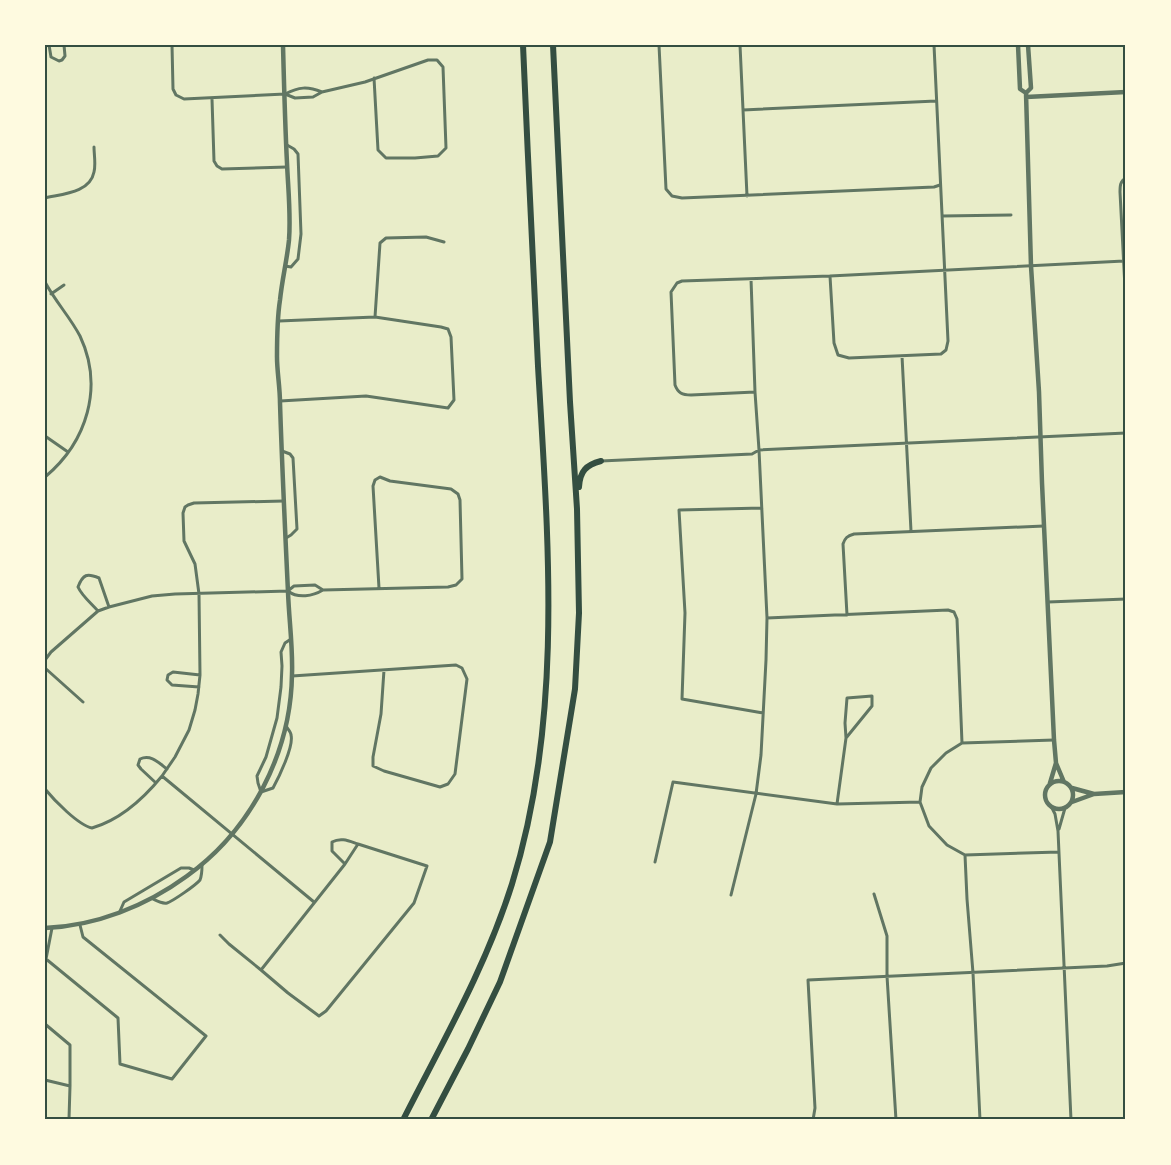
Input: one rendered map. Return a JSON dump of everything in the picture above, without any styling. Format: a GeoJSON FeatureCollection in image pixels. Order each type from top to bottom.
{"type":"FeatureCollection","features":[{"type":"Feature","properties":{"kind":"highway"},"geometry":{"type":"LineString","coordinates":[[403,1120],[475,978],[502,913],[525,834],[537,782],[542,740],[548,650],[548,586],[528,141],[521,45]]}},
{"type":"Feature","properties":{"kind":"highway"},"geometry":{"type":"LineString","coordinates":[[431,1120],[500,982],[550,842],[575,689],[579,613],[577,509],[553,45]]}},
{"type":"Feature","properties":{"kind":"highway"},"geometry":{"type":"LineString","coordinates":[[577,509],[579,479],[582,472],[587,466],[602,461]]}},
{"type":"Feature","properties":{"kind":"street"},"geometry":{"type":"LineString","coordinates":[[49,45],[51,57],[59,61],[65,56],[64,45]]}},
{"type":"Feature","properties":{"kind":"street"},"geometry":{"type":"LineString","coordinates":[[172,45],[173,89],[176,95],[184,99],[285,94],[295,89],[312,87],[322,92]]}},
{"type":"Feature","properties":{"kind":"street"},"geometry":{"type":"LineString","coordinates":[[45,928],[80,925],[120,912],[174,886],[201,865],[233,833],[261,792],[273,768],[286,726],[292,676],[277,358],[279,303],[289,238],[290,208],[283,45]]}},
{"type":"Feature","properties":{"kind":"street"},"geometry":{"type":"LineString","coordinates":[[659,45],[666,189],[672,196],[682,198],[747,196],[940,185]]}},
{"type":"Feature","properties":{"kind":"street"},"geometry":{"type":"LineString","coordinates":[[740,45],[747,196]]}},
{"type":"Feature","properties":{"kind":"street"},"geometry":{"type":"LineString","coordinates":[[831,276],[834,343],[838,355],[849,358],[941,354],[946,350],[948,341],[934,45]]}},
{"type":"Feature","properties":{"kind":"street"},"geometry":{"type":"LineString","coordinates":[[1018,45],[1020,89],[1026,95],[1126,92]]}},
{"type":"Feature","properties":{"kind":"street"},"geometry":{"type":"LineString","coordinates":[[1028,45],[1031,88],[1026,95],[1031,266],[1056,763],[1064,782],[1071,788],[1094,794]]}},
{"type":"Feature","properties":{"kind":"street"},"geometry":{"type":"LineString","coordinates":[[285,94],[295,98],[313,97],[322,92],[365,82],[374,78],[428,60],[437,60],[443,67],[446,148],[438,156],[386,158],[378,150],[374,78]]}},
{"type":"Feature","properties":{"kind":"street"},"geometry":{"type":"LineString","coordinates":[[212,99],[214,161],[217,166],[222,169],[287,167]]}},
{"type":"Feature","properties":{"kind":"street"},"geometry":{"type":"LineString","coordinates":[[743,110],[937,101]]}},
{"type":"Feature","properties":{"kind":"street"},"geometry":{"type":"LineString","coordinates":[[285,266],[291,267],[298,259],[301,234],[298,154],[286,144]]}},
{"type":"Feature","properties":{"kind":"street"},"geometry":{"type":"LineString","coordinates":[[45,198],[79,190],[87,185],[94,175],[94,147]]}},
{"type":"Feature","properties":{"kind":"street"},"geometry":{"type":"LineString","coordinates":[[1126,178],[1120,184],[1126,307]]}},
{"type":"Feature","properties":{"kind":"street"},"geometry":{"type":"LineString","coordinates":[[942,216],[1011,215]]}},
{"type":"Feature","properties":{"kind":"street"},"geometry":{"type":"LineString","coordinates":[[375,317],[380,243],[386,238],[426,237],[444,242]]}},
{"type":"Feature","properties":{"kind":"street"},"geometry":{"type":"LineString","coordinates":[[755,392],[690,395],[680,394],[677,391],[671,292],[677,283],[1124,261]]}},
{"type":"Feature","properties":{"kind":"street"},"geometry":{"type":"LineString","coordinates":[[731,895],[756,794],[761,755],[767,618],[751,279]]}},
{"type":"Feature","properties":{"kind":"street"},"geometry":{"type":"LineString","coordinates":[[45,282],[80,338],[88,358],[91,395],[81,432],[59,465],[45,477]]}},
{"type":"Feature","properties":{"kind":"street"},"geometry":{"type":"LineString","coordinates":[[51,294],[64,285]]}},
{"type":"Feature","properties":{"kind":"street"},"geometry":{"type":"LineString","coordinates":[[279,321],[375,317],[448,329],[451,337],[454,400],[448,408],[366,396],[280,401]]}},
{"type":"Feature","properties":{"kind":"street"},"geometry":{"type":"LineString","coordinates":[[902,355],[911,531]]}},
{"type":"Feature","properties":{"kind":"street"},"geometry":{"type":"LineString","coordinates":[[602,461],[752,454],[759,450],[1126,433]]}},
{"type":"Feature","properties":{"kind":"street"},"geometry":{"type":"LineString","coordinates":[[45,436],[68,452]]}},
{"type":"Feature","properties":{"kind":"street"},"geometry":{"type":"LineString","coordinates":[[282,451],[293,458],[297,529],[286,538]]}},
{"type":"Feature","properties":{"kind":"street"},"geometry":{"type":"LineString","coordinates":[[288,591],[294,596],[315,595],[323,590],[448,587],[456,585],[462,579],[459,500],[458,494],[452,489],[390,481],[380,477],[375,480],[373,486],[379,588]]}},
{"type":"Feature","properties":{"kind":"street"},"geometry":{"type":"LineString","coordinates":[[45,789],[54,800],[92,828],[115,818],[133,806],[167,770],[189,730],[195,710],[200,675],[199,594],[195,564],[184,541],[183,513],[185,507],[194,504],[284,501]]}},
{"type":"Feature","properties":{"kind":"street"},"geometry":{"type":"LineString","coordinates":[[762,508],[679,510],[685,613],[682,699],[763,713]]}},
{"type":"Feature","properties":{"kind":"street"},"geometry":{"type":"LineString","coordinates":[[847,615],[843,544],[848,535],[1044,526]]}},
{"type":"Feature","properties":{"kind":"street"},"geometry":{"type":"LineString","coordinates":[[98,611],[81,594],[78,587],[81,579],[86,575],[99,578],[109,607]]}},
{"type":"Feature","properties":{"kind":"street"},"geometry":{"type":"LineString","coordinates":[[45,660],[51,652],[98,611],[152,596],[288,591],[294,586],[315,585],[323,590]]}},
{"type":"Feature","properties":{"kind":"street"},"geometry":{"type":"LineString","coordinates":[[1048,602],[1126,599]]}},
{"type":"Feature","properties":{"kind":"street"},"geometry":{"type":"LineString","coordinates":[[767,618],[948,610],[954,612],[957,619],[962,744]]}},
{"type":"Feature","properties":{"kind":"street"},"geometry":{"type":"LineString","coordinates":[[261,792],[257,776],[266,757],[277,718],[282,666],[280,652],[285,643],[291,639]]}},
{"type":"Feature","properties":{"kind":"street"},"geometry":{"type":"LineString","coordinates":[[292,676],[456,665],[462,668],[467,679],[454,774],[448,784],[440,787],[374,766],[373,757],[381,714],[384,670]]}},
{"type":"Feature","properties":{"kind":"street"},"geometry":{"type":"LineString","coordinates":[[45,668],[83,702]]}},
{"type":"Feature","properties":{"kind":"street"},"geometry":{"type":"LineString","coordinates":[[199,687],[172,685],[167,680],[168,675],[173,672],[200,675]]}},
{"type":"Feature","properties":{"kind":"street"},"geometry":{"type":"LineString","coordinates":[[837,804],[846,738],[847,698],[872,696],[872,706],[846,738]]}},
{"type":"Feature","properties":{"kind":"street"},"geometry":{"type":"LineString","coordinates":[[261,792],[273,788],[288,755],[292,737],[286,726]]}},
{"type":"Feature","properties":{"kind":"street"},"geometry":{"type":"LineString","coordinates":[[1054,740],[962,744],[945,753],[931,768],[922,787],[920,802],[929,826],[947,845],[965,855],[1059,852]]}},
{"type":"Feature","properties":{"kind":"street"},"geometry":{"type":"LineString","coordinates":[[156,783],[141,770],[138,765],[140,759],[146,756],[151,758],[167,770]]}},
{"type":"Feature","properties":{"kind":"street"},"geometry":{"type":"LineString","coordinates":[[1056,763],[1044,796],[1052,808],[1061,810],[1072,802],[1094,794],[1126,792]]}},
{"type":"Feature","properties":{"kind":"street"},"geometry":{"type":"LineString","coordinates":[[162,776],[314,902]]}},
{"type":"Feature","properties":{"kind":"street"},"geometry":{"type":"LineString","coordinates":[[655,862],[673,782],[837,804],[920,802]]}},
{"type":"Feature","properties":{"kind":"street"},"geometry":{"type":"LineString","coordinates":[[1050,784],[1064,782]]}},
{"type":"Feature","properties":{"kind":"street"},"geometry":{"type":"LineString","coordinates":[[1071,788],[1072,802]]}},
{"type":"Feature","properties":{"kind":"street"},"geometry":{"type":"LineString","coordinates":[[1052,808],[1058,831],[1071,1120]]}},
{"type":"Feature","properties":{"kind":"street"},"geometry":{"type":"LineString","coordinates":[[1058,831],[1065,808]]}},
{"type":"Feature","properties":{"kind":"street"},"geometry":{"type":"LineString","coordinates":[[220,935],[288,993],[319,1016],[326,1011],[414,903],[427,866],[337,839],[332,842],[332,851],[345,864]]}},
{"type":"Feature","properties":{"kind":"street"},"geometry":{"type":"LineString","coordinates":[[261,969],[345,864],[358,844]]}},
{"type":"Feature","properties":{"kind":"street"},"geometry":{"type":"LineString","coordinates":[[965,855],[980,1120]]}},
{"type":"Feature","properties":{"kind":"street"},"geometry":{"type":"LineString","coordinates":[[153,898],[160,903],[168,903],[199,882],[202,876],[201,865]]}},
{"type":"Feature","properties":{"kind":"street"},"geometry":{"type":"LineString","coordinates":[[120,912],[124,902],[181,868],[195,870]]}},
{"type":"Feature","properties":{"kind":"street"},"geometry":{"type":"LineString","coordinates":[[874,894],[887,936],[887,976],[896,1120]]}},
{"type":"Feature","properties":{"kind":"street"},"geometry":{"type":"LineString","coordinates":[[52,928],[46,959],[118,1018],[120,1064],[172,1079],[206,1036],[83,937],[80,925]]}},
{"type":"Feature","properties":{"kind":"street"},"geometry":{"type":"LineString","coordinates":[[813,1120],[815,1108],[808,980],[1107,966],[1126,963]]}},
{"type":"Feature","properties":{"kind":"street"},"geometry":{"type":"LineString","coordinates":[[45,1024],[70,1045],[69,1119]]}},
{"type":"Feature","properties":{"kind":"street"},"geometry":{"type":"LineString","coordinates":[[45,1080],[70,1086]]}}]}
